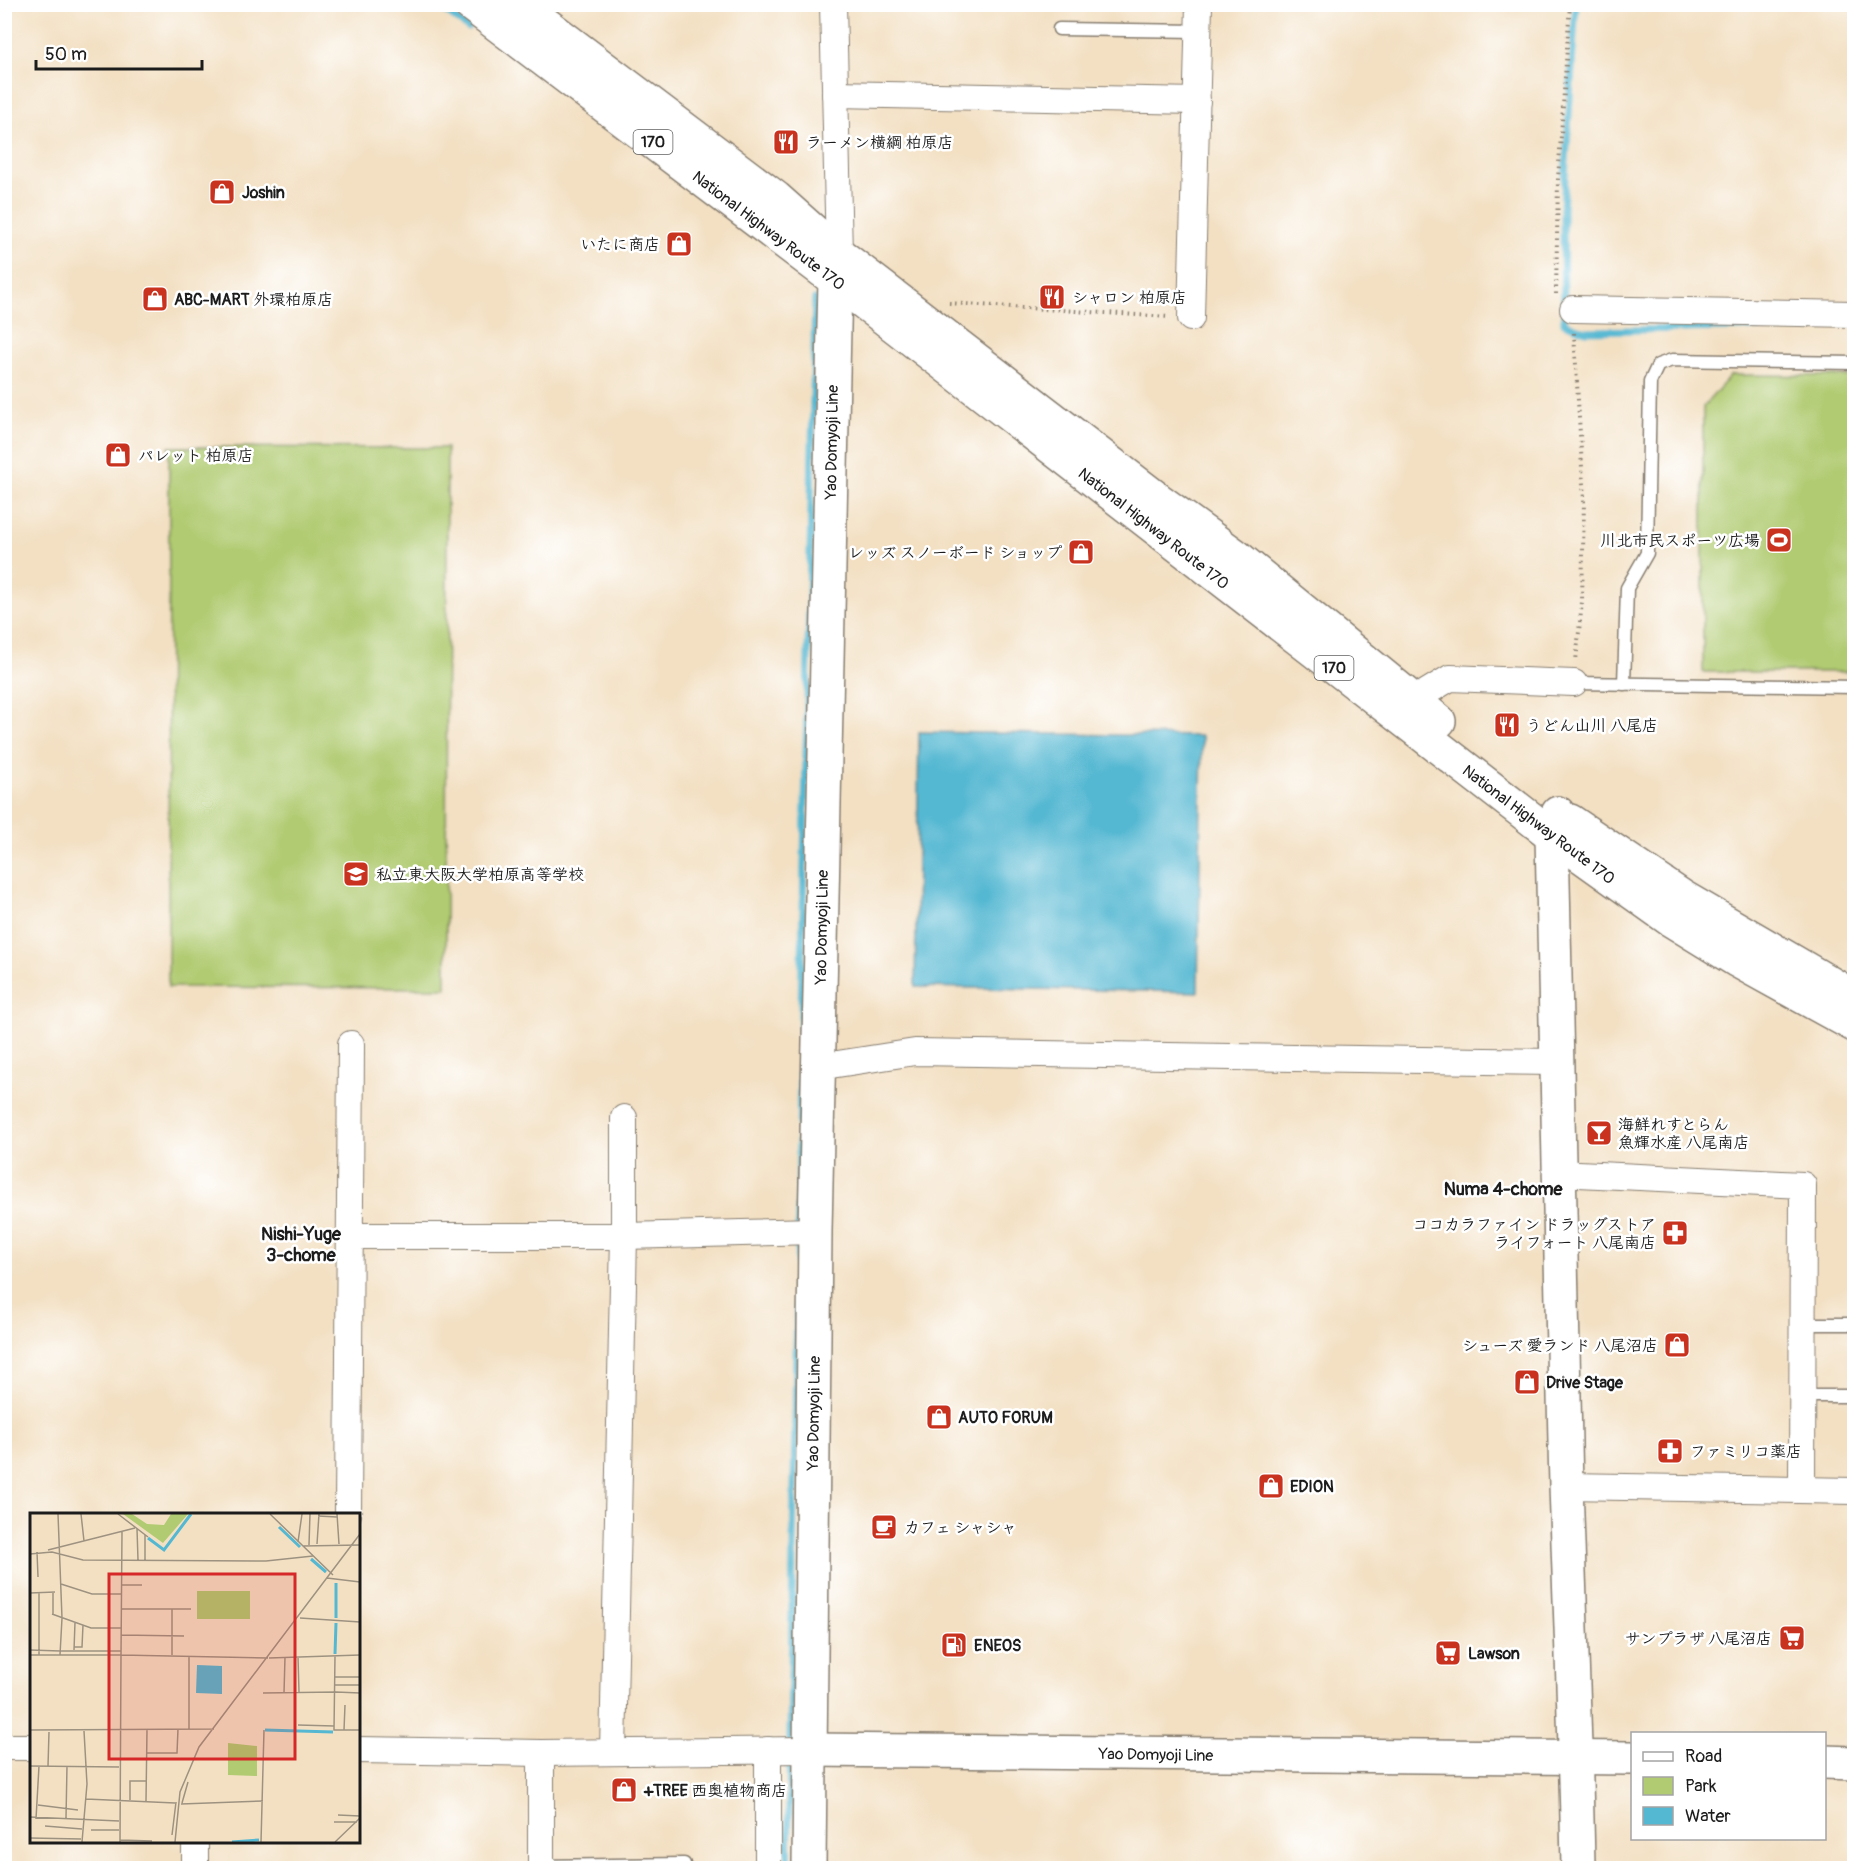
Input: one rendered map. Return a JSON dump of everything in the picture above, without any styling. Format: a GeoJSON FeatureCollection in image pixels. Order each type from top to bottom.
{"type":"FeatureCollection","features":[{"type":"Feature","properties":{"kind":"main road","name":"National Highway Route 170"},"geometry":{"type":"LineString","coordinates":[[470,4],[837,267],[1555,824],[1854,997]]}},
{"type":"Feature","properties":{"kind":"main road","name":"National Highway Route 170"},"geometry":{"type":"LineString","coordinates":[[519,4],[776,198],[837,267],[922,317],[1159,500],[1235,555],[1414,700],[1555,824],[1671,920],[1736,960],[1854,1025]]}},
{"type":"Feature","properties":{"kind":"main road","name":"Yao Domyoji Line"},"geometry":{"type":"LineString","coordinates":[[837,267],[818,1067],[801,1232],[809,1750],[1631,1758]]}},
{"type":"Feature","properties":{"kind":"main road"},"geometry":{"type":"LineString","coordinates":[[1555,824],[1557,1173],[1578,1869]]}},
{"type":"Feature","properties":{"kind":"main road"},"geometry":{"type":"LineString","coordinates":[[809,1750],[809,1869]]}},
{"type":"Feature","properties":{"kind":"main road"},"geometry":{"type":"LineString","coordinates":[[1826,1762],[1854,1763]]}},
{"type":"Feature","properties":{"kind":"street"},"geometry":{"type":"LineString","coordinates":[[833,4],[837,267]]}},
{"type":"Feature","properties":{"kind":"street"},"geometry":{"type":"LineString","coordinates":[[1191,318],[1199,4]]}},
{"type":"Feature","properties":{"kind":"street"},"geometry":{"type":"LineString","coordinates":[[835,94],[1197,101]]}},
{"type":"Feature","properties":{"kind":"street"},"geometry":{"type":"LineString","coordinates":[[1565,303],[1854,314]]}},
{"type":"Feature","properties":{"kind":"street"},"geometry":{"type":"LineString","coordinates":[[1414,700],[1450,678],[1574,683]]}},
{"type":"Feature","properties":{"kind":"street"},"geometry":{"type":"LineString","coordinates":[[348,1513],[351,1044]]}},
{"type":"Feature","properties":{"kind":"street"},"geometry":{"type":"LineString","coordinates":[[818,1067],[915,1052],[1555,1062]]}},
{"type":"Feature","properties":{"kind":"street"},"geometry":{"type":"LineString","coordinates":[[614,1752],[624,1236],[624,1118]]}},
{"type":"Feature","properties":{"kind":"street"},"geometry":{"type":"LineString","coordinates":[[1557,1173],[1803,1185],[1802,1490]]}},
{"type":"Feature","properties":{"kind":"street"},"geometry":{"type":"LineString","coordinates":[[350,1236],[624,1236],[801,1232]]}},
{"type":"Feature","properties":{"kind":"street"},"geometry":{"type":"LineString","coordinates":[[1566,1486],[1854,1491]]}},
{"type":"Feature","properties":{"kind":"street"},"geometry":{"type":"LineString","coordinates":[[4,1747],[30,1747]]}},
{"type":"Feature","properties":{"kind":"street"},"geometry":{"type":"LineString","coordinates":[[360,1750],[541,1753],[809,1750]]}},
{"type":"Feature","properties":{"kind":"street"},"geometry":{"type":"LineString","coordinates":[[768,1750],[768,1869]]}},
{"type":"Feature","properties":{"kind":"street"},"geometry":{"type":"LineString","coordinates":[[541,1753],[541,1868]]}},
{"type":"Feature","properties":{"kind":"street"},"geometry":{"type":"LineString","coordinates":[[195,1843],[195,1869]]}},
{"type":"Feature","properties":{"kind":"lane"},"geometry":{"type":"LineString","coordinates":[[1059,29],[1198,31]]}},
{"type":"Feature","properties":{"kind":"lane"},"geometry":{"type":"LineString","coordinates":[[1624,684],[1627,588],[1647,553],[1650,382],[1658,365],[1672,360],[1854,363]]}},
{"type":"Feature","properties":{"kind":"lane"},"geometry":{"type":"LineString","coordinates":[[1574,683],[1854,687]]}},
{"type":"Feature","properties":{"kind":"lane"},"geometry":{"type":"LineString","coordinates":[[1803,1324],[1854,1324]]}},
{"type":"Feature","properties":{"kind":"lane"},"geometry":{"type":"LineString","coordinates":[[1802,1396],[1854,1396]]}},
{"type":"Feature","properties":{"kind":"lane"},"geometry":{"type":"LineString","coordinates":[[541,1868],[684,1864]]}},
{"type":"Feature","properties":{"kind":"path"},"geometry":{"type":"LineString","coordinates":[[1565,303],[1558,178],[1570,4]]}},
{"type":"Feature","properties":{"kind":"path"},"geometry":{"type":"LineString","coordinates":[[922,317],[935,302],[1191,318]]}},
{"type":"Feature","properties":{"kind":"path"},"geometry":{"type":"LineString","coordinates":[[1574,683],[1581,602],[1584,501],[1575,343]]}},
{"type":"Feature","properties":{"kind":"green space","name":"川北市民スポーツ広場"},"geometry":{"type":"Polygon","coordinates":[[[1731,375],[1854,376],[1854,672],[1703,672],[1703,407],[1731,375]]]}},
{"type":"Feature","properties":{"kind":"green space"},"geometry":{"type":"Polygon","coordinates":[[[169,447],[447,448],[446,988],[168,987],[169,447]]]}},
{"type":"Feature","properties":{"kind":"water"},"geometry":{"type":"Polygon","coordinates":[[[919,732],[1202,736],[1198,992],[915,987],[919,732]]]}},
{"type":"Feature","properties":{"kind":"waterway"},"geometry":{"type":"LineString","coordinates":[[436,4],[468,28]]}},
{"type":"Feature","properties":{"kind":"waterway"},"geometry":{"type":"LineString","coordinates":[[1576,4],[1563,209],[1564,323],[1586,331],[1820,326]]}},
{"type":"Feature","properties":{"kind":"waterway"},"geometry":{"type":"LineString","coordinates":[[798,1226],[815,299]]}},
{"type":"Feature","properties":{"kind":"waterway"},"geometry":{"type":"LineString","coordinates":[[790,1745],[798,1237]]}},
{"type":"Feature","properties":{"kind":"waterway"},"geometry":{"type":"LineString","coordinates":[[788,1868],[790,1756]]}},
{"type":"Feature","properties":{"kind":"place","name":"ラーメン横綱 柏原店"},"geometry":{"type":"Point","coordinates":[786,142]}},
{"type":"Feature","properties":{"kind":"place","name":"Joshin"},"geometry":{"type":"Point","coordinates":[222,192]}},
{"type":"Feature","properties":{"kind":"place","name":"いたに商店"},"geometry":{"type":"Point","coordinates":[679,244]}},
{"type":"Feature","properties":{"kind":"place","name":"シャロン 柏原店"},"geometry":{"type":"Point","coordinates":[1052,297]}},
{"type":"Feature","properties":{"kind":"place","name":"ABC-MART 外環柏原店"},"geometry":{"type":"Point","coordinates":[155,299]}},
{"type":"Feature","properties":{"kind":"place","name":"パレット 柏原店"},"geometry":{"type":"Point","coordinates":[118,455]}},
{"type":"Feature","properties":{"kind":"place","name":"川北市民スポーツ広場"},"geometry":{"type":"Point","coordinates":[1779,540]}},
{"type":"Feature","properties":{"kind":"place","name":"レッズ スノーボード ショップ"},"geometry":{"type":"Point","coordinates":[1081,552]}},
{"type":"Feature","properties":{"kind":"place","name":"うどん山川 八尾店"},"geometry":{"type":"Point","coordinates":[1507,725]}},
{"type":"Feature","properties":{"kind":"place","name":"私立東大阪大学柏原高等学校"},"geometry":{"type":"Point","coordinates":[356,874]}},
{"type":"Feature","properties":{"kind":"place","name":"海鮮れすとらん 魚輝水産 八尾南店"},"geometry":{"type":"Point","coordinates":[1599,1133]}},
{"type":"Feature","properties":{"kind":"place","name":"ココカラファイン ドラッグストア ライフォート 八尾南店"},"geometry":{"type":"Point","coordinates":[1675,1233]}},
{"type":"Feature","properties":{"kind":"place","name":"シューズ 愛ランド 八尾沼店"},"geometry":{"type":"Point","coordinates":[1677,1345]}},
{"type":"Feature","properties":{"kind":"place","name":"Drive Stage"},"geometry":{"type":"Point","coordinates":[1527,1382]}},
{"type":"Feature","properties":{"kind":"place","name":"AUTO FORUM"},"geometry":{"type":"Point","coordinates":[939,1417]}},
{"type":"Feature","properties":{"kind":"place","name":"ファミリコ薬店"},"geometry":{"type":"Point","coordinates":[1670,1451]}},
{"type":"Feature","properties":{"kind":"place","name":"EDION"},"geometry":{"type":"Point","coordinates":[1271,1486]}},
{"type":"Feature","properties":{"kind":"place","name":"カフェ シャシャ"},"geometry":{"type":"Point","coordinates":[884,1527]}},
{"type":"Feature","properties":{"kind":"place","name":"サンプラザ 八尾沼店"},"geometry":{"type":"Point","coordinates":[1792,1638]}},
{"type":"Feature","properties":{"kind":"place","name":"ENEOS"},"geometry":{"type":"Point","coordinates":[954,1645]}},
{"type":"Feature","properties":{"kind":"place","name":"Lawson"},"geometry":{"type":"Point","coordinates":[1448,1653]}},
{"type":"Feature","properties":{"kind":"place","name":"+TREE 西奥植物商店"},"geometry":{"type":"Point","coordinates":[624,1790]}},
{"type":"Feature","properties":{"kind":"district","name":"Numa 4-chome"},"geometry":{"type":"Point","coordinates":[1503,1189]}},
{"type":"Feature","properties":{"kind":"district","name":"Nishi-Yuge 3-chome"},"geometry":{"type":"Point","coordinates":[301,1244]}}]}
